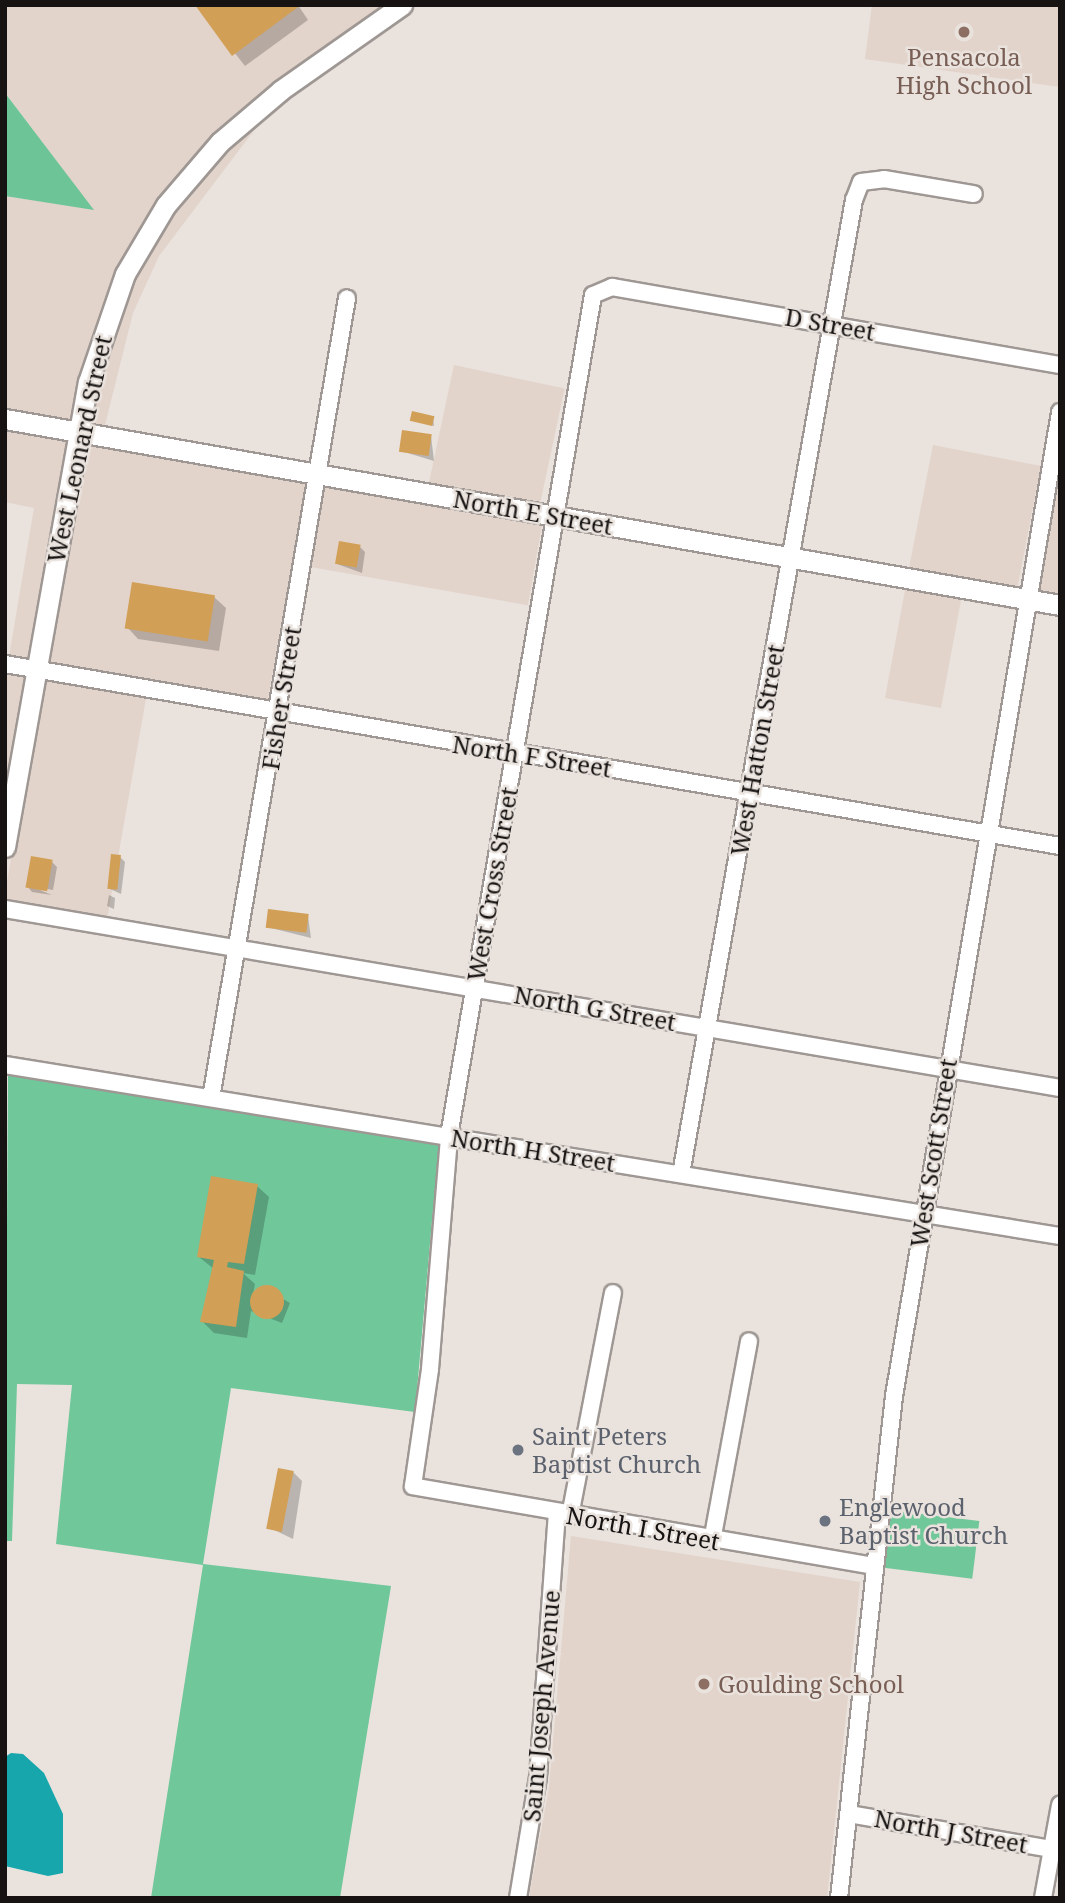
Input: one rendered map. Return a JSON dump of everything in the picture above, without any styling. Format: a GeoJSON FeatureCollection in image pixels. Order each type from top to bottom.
{"type":"FeatureCollection","features":[{"type":"Feature","properties":{"kind":"street","name":"West Leonard Street"},"geometry":{"type":"LineString","coordinates":[[5,847],[78,432],[110,310],[166,205],[247,116],[402,5]]}},
{"type":"Feature","properties":{"kind":"street","name":"West Hatton Street"},"geometry":{"type":"LineString","coordinates":[[681,1174],[751,792],[828,324],[861,182],[884,179],[974,194]]}},
{"type":"Feature","properties":{"kind":"street","name":"D Street"},"geometry":{"type":"LineString","coordinates":[[601,290],[828,324],[1060,365]]}},
{"type":"Feature","properties":{"kind":"street","name":"West Cross Street"},"geometry":{"type":"LineString","coordinates":[[413,1486],[430,1369],[449,1136],[587,308],[601,290]]}},
{"type":"Feature","properties":{"kind":"street","name":"Fisher Street"},"geometry":{"type":"LineString","coordinates":[[211,1098],[241,946],[347,298]]}},
{"type":"Feature","properties":{"kind":"street","name":"West Scott Street"},"geometry":{"type":"LineString","coordinates":[[839,1898],[874,1566],[924,1214],[985,833],[1060,412]]}},
{"type":"Feature","properties":{"kind":"street","name":"North E Street"},"geometry":{"type":"LineString","coordinates":[[5,419],[1060,605]]}},
{"type":"Feature","properties":{"kind":"street","name":"North F Street"},"geometry":{"type":"LineString","coordinates":[[5,664],[1060,846]]}},
{"type":"Feature","properties":{"kind":"street","name":"North G Street"},"geometry":{"type":"LineString","coordinates":[[5,909],[241,946],[1060,1088]]}},
{"type":"Feature","properties":{"kind":"street","name":"North H Street"},"geometry":{"type":"LineString","coordinates":[[5,1065],[1060,1236]]}},
{"type":"Feature","properties":{"kind":"street","name":"Saint Joseph Avenue"},"geometry":{"type":"LineString","coordinates":[[518,1898],[538,1777],[563,1514],[613,1293]]}},
{"type":"Feature","properties":{"kind":"street"},"geometry":{"type":"LineString","coordinates":[[712,1541],[749,1341]]}},
{"type":"Feature","properties":{"kind":"street","name":"North I Street"},"geometry":{"type":"LineString","coordinates":[[413,1486],[712,1541],[874,1566]]}},
{"type":"Feature","properties":{"kind":"street"},"geometry":{"type":"LineString","coordinates":[[1043,1898],[1060,1805]]}},
{"type":"Feature","properties":{"kind":"street","name":"North J Street"},"geometry":{"type":"LineString","coordinates":[[849,1814],[1052,1849]]}},
{"type":"Feature","properties":{"kind":"shaded area"},"geometry":{"type":"Polygon","coordinates":[[[5,5],[388,5],[241,111],[159,200],[101,308],[71,423],[5,412],[5,196],[93,209],[5,93],[5,5]]]}},
{"type":"Feature","properties":{"kind":"shaded area","name":"Pensacola High School"},"geometry":{"type":"Polygon","coordinates":[[[872,5],[1060,5],[1060,87],[865,59],[872,5]]]}},
{"type":"Feature","properties":{"kind":"shaded area"},"geometry":{"type":"Polygon","coordinates":[[[271,108],[159,256],[133,313],[104,429],[88,426],[133,277],[174,209],[226,147],[271,108]]]}},
{"type":"Feature","properties":{"kind":"shaded area"},"geometry":{"type":"Polygon","coordinates":[[[454,365],[565,388],[539,510],[428,486],[454,365]]]}},
{"type":"Feature","properties":{"kind":"shaded area"},"geometry":{"type":"Polygon","coordinates":[[[5,427],[68,438],[28,661],[9,657],[34,508],[5,502],[5,427]]]}},
{"type":"Feature","properties":{"kind":"shaded area"},"geometry":{"type":"Polygon","coordinates":[[[85,441],[307,480],[267,703],[46,664],[85,441]]]}},
{"type":"Feature","properties":{"kind":"shaded area"},"geometry":{"type":"Polygon","coordinates":[[[933,445],[1041,466],[1017,592],[909,571],[933,445]]]}},
{"type":"Feature","properties":{"kind":"shaded area"},"geometry":{"type":"Polygon","coordinates":[[[1060,461],[1060,597],[1035,593],[1060,461]]]}},
{"type":"Feature","properties":{"kind":"shaded area"},"geometry":{"type":"Polygon","coordinates":[[[324,483],[543,522],[528,605],[309,567],[324,483]]]}},
{"type":"Feature","properties":{"kind":"shaded area"},"geometry":{"type":"Polygon","coordinates":[[[906,585],[1016,605],[1015,610],[961,600],[941,708],[885,698],[906,585]]]}},
{"type":"Feature","properties":{"kind":"shaded area"},"geometry":{"type":"Polygon","coordinates":[[[5,672],[26,675],[5,796],[5,672]]]}},
{"type":"Feature","properties":{"kind":"shaded area"},"geometry":{"type":"Polygon","coordinates":[[[43,678],[146,696],[107,919],[5,901],[43,678]]]}},
{"type":"Feature","properties":{"kind":"shaded area","name":"Goulding School"},"geometry":{"type":"Polygon","coordinates":[[[571,1536],[860,1582],[827,1898],[529,1898],[549,1787],[571,1536]]]}},
{"type":"Feature","properties":{"kind":"green space"},"geometry":{"type":"Polygon","coordinates":[[[5,93],[94,210],[5,196],[5,93]]]}},
{"type":"Feature","properties":{"kind":"green space"},"geometry":{"type":"Polygon","coordinates":[[[8,1073],[439,1142],[415,1412],[231,1388],[203,1564],[391,1586],[340,1898],[151,1898],[203,1565],[56,1544],[72,1385],[17,1384],[12,1541],[5,1541],[8,1073]]]}},
{"type":"Feature","properties":{"kind":"green space"},"geometry":{"type":"Polygon","coordinates":[[[889,1510],[979,1521],[972,1579],[882,1568],[889,1510]]]}},
{"type":"Feature","properties":{"kind":"water"},"geometry":{"type":"Polygon","coordinates":[[[11,1753],[23,1754],[44,1773],[63,1814],[63,1873],[48,1876],[5,1866],[5,1757],[11,1753]]]}},
{"type":"Feature","properties":{"kind":"building"},"geometry":{"type":"Polygon","coordinates":[[[195,5],[296,5],[298,7],[232,56],[195,5]]]}},
{"type":"Feature","properties":{"kind":"building"},"geometry":{"type":"Polygon","coordinates":[[[412,411],[434,416],[432,426],[410,421],[412,411]]]}},
{"type":"Feature","properties":{"kind":"building"},"geometry":{"type":"Polygon","coordinates":[[[402,430],[432,434],[429,456],[399,452],[402,430]]]}},
{"type":"Feature","properties":{"kind":"building"},"geometry":{"type":"Polygon","coordinates":[[[339,541],[361,545],[357,567],[335,564],[339,541]]]}},
{"type":"Feature","properties":{"kind":"building"},"geometry":{"type":"Polygon","coordinates":[[[132,582],[215,595],[208,642],[125,628],[132,582]]]}},
{"type":"Feature","properties":{"kind":"building"},"geometry":{"type":"Polygon","coordinates":[[[111,854],[121,855],[117,890],[107,889],[111,854]]]}},
{"type":"Feature","properties":{"kind":"building"},"geometry":{"type":"Polygon","coordinates":[[[31,856],[53,860],[47,891],[25,888],[31,856]]]}},
{"type":"Feature","properties":{"kind":"building"},"geometry":{"type":"Polygon","coordinates":[[[268,909],[309,914],[306,933],[266,928],[268,909]]]}},
{"type":"Feature","properties":{"kind":"building"},"geometry":{"type":"Polygon","coordinates":[[[211,1176],[258,1184],[244,1264],[228,1262],[227,1267],[244,1271],[236,1327],[200,1322],[214,1260],[197,1257],[211,1176]]]}},
{"type":"Feature","properties":{"kind":"building"},"geometry":{"type":"Polygon","coordinates":[[[267,1285],[279,1290],[284,1302],[279,1314],[267,1319],[255,1314],[250,1302],[255,1290],[267,1285]]]}},
{"type":"Feature","properties":{"kind":"building"},"geometry":{"type":"Polygon","coordinates":[[[278,1468],[294,1471],[282,1532],[266,1529],[278,1468]]]}},
{"type":"Feature","properties":{"kind":"place","name":"Pensacola High School"},"geometry":{"type":"Point","coordinates":[964,32]}},
{"type":"Feature","properties":{"kind":"place","name":"Saint Peters Baptist Church"},"geometry":{"type":"Point","coordinates":[518,1450]}},
{"type":"Feature","properties":{"kind":"place","name":"Englewood Baptist Church"},"geometry":{"type":"Point","coordinates":[825,1521]}},
{"type":"Feature","properties":{"kind":"place","name":"Goulding School"},"geometry":{"type":"Point","coordinates":[704,1684]}}]}
